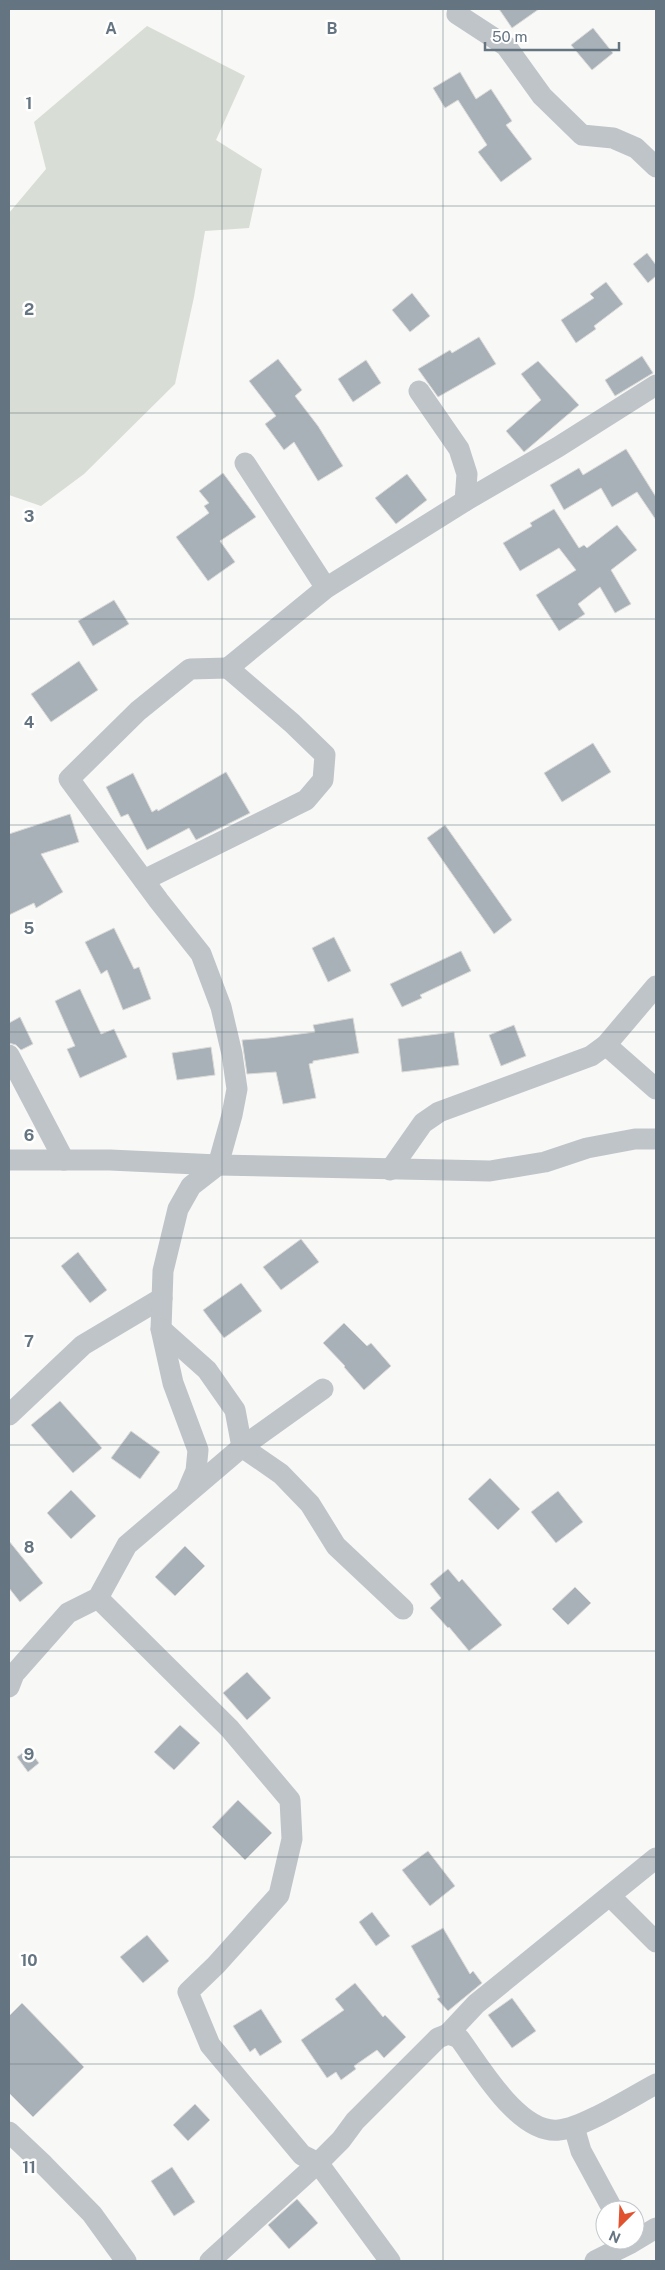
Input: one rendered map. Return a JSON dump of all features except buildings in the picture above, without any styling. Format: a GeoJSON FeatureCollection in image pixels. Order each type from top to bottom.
{"type":"FeatureCollection","features":[{"type":"Feature","properties":{"kind":"street"},"geometry":{"type":"LineString","coordinates":[[458,9],[457,14],[506,46],[542,96],[582,135],[613,138],[636,148],[656,167]]}},
{"type":"Feature","properties":{"kind":"street"},"geometry":{"type":"LineString","coordinates":[[186,1492],[196,1472],[198,1450],[173,1383],[161,1329],[163,1271],[178,1209],[191,1186],[218,1165],[232,1115],[237,1088],[232,1054],[220,1007],[201,954],[69,779],[138,710],[190,669],[228,668],[326,588],[656,385]]}},
{"type":"Feature","properties":{"kind":"street"},"geometry":{"type":"LineString","coordinates":[[419,391],[459,449],[467,474],[465,501]]}},
{"type":"Feature","properties":{"kind":"street"},"geometry":{"type":"LineString","coordinates":[[245,463],[326,588]]}},
{"type":"Feature","properties":{"kind":"street"},"geometry":{"type":"LineString","coordinates":[[144,880],[306,800],[323,780],[325,755],[292,723],[228,668]]}},
{"type":"Feature","properties":{"kind":"street"},"geometry":{"type":"LineString","coordinates":[[390,1170],[424,1123],[439,1112],[591,1056],[606,1045],[656,986]]}},
{"type":"Feature","properties":{"kind":"street"},"geometry":{"type":"LineString","coordinates":[[606,1045],[656,1089]]}},
{"type":"Feature","properties":{"kind":"street"},"geometry":{"type":"LineString","coordinates":[[9,1055],[64,1160]]}},
{"type":"Feature","properties":{"kind":"street"},"geometry":{"type":"LineString","coordinates":[[9,1160],[490,1171],[545,1162],[587,1148],[635,1139],[656,1139]]}},
{"type":"Feature","properties":{"kind":"street"},"geometry":{"type":"LineString","coordinates":[[9,1415],[82,1345],[162,1298]]}},
{"type":"Feature","properties":{"kind":"street"},"geometry":{"type":"LineString","coordinates":[[161,1329],[207,1370],[235,1410],[242,1447],[281,1474],[310,1504],[336,1546],[403,1609]]}},
{"type":"Feature","properties":{"kind":"street"},"geometry":{"type":"LineString","coordinates":[[9,1687],[14,1674],[68,1613],[98,1598],[127,1545],[186,1492],[242,1447],[323,1389]]}},
{"type":"Feature","properties":{"kind":"street"},"geometry":{"type":"LineString","coordinates":[[98,1598],[230,1729],[290,1800],[292,1839],[279,1894],[216,1965],[188,1992],[210,2045],[302,2156],[318,2163],[390,2261]]}},
{"type":"Feature","properties":{"kind":"street"},"geometry":{"type":"LineString","coordinates":[[210,2261],[318,2163],[438,2038],[448,2034],[476,2004],[656,1858]]}},
{"type":"Feature","properties":{"kind":"street"},"geometry":{"type":"LineString","coordinates":[[610,1897],[656,1942]]}},
{"type":"Feature","properties":{"kind":"street"},"geometry":{"type":"LineString","coordinates":[[448,2034],[459,2038],[512,2107],[526,2120],[543,2129],[558,2130],[574,2127],[656,2084]]}},
{"type":"Feature","properties":{"kind":"street"},"geometry":{"type":"LineString","coordinates":[[574,2127],[581,2152],[607,2200]]}},
{"type":"Feature","properties":{"kind":"street"},"geometry":{"type":"LineString","coordinates":[[9,2132],[92,2214],[126,2261]]}},
{"type":"Feature","properties":{"kind":"street"},"geometry":{"type":"LineString","coordinates":[[594,2261],[615,2250]]}},
{"type":"Feature","properties":{"kind":"shaded area"},"geometry":{"type":"Polygon","coordinates":[[[147,26],[245,76],[216,140],[262,169],[249,228],[205,231],[194,297],[175,384],[84,474],[41,506],[9,495],[9,213],[46,169],[34,122],[147,26]]]}}]}
